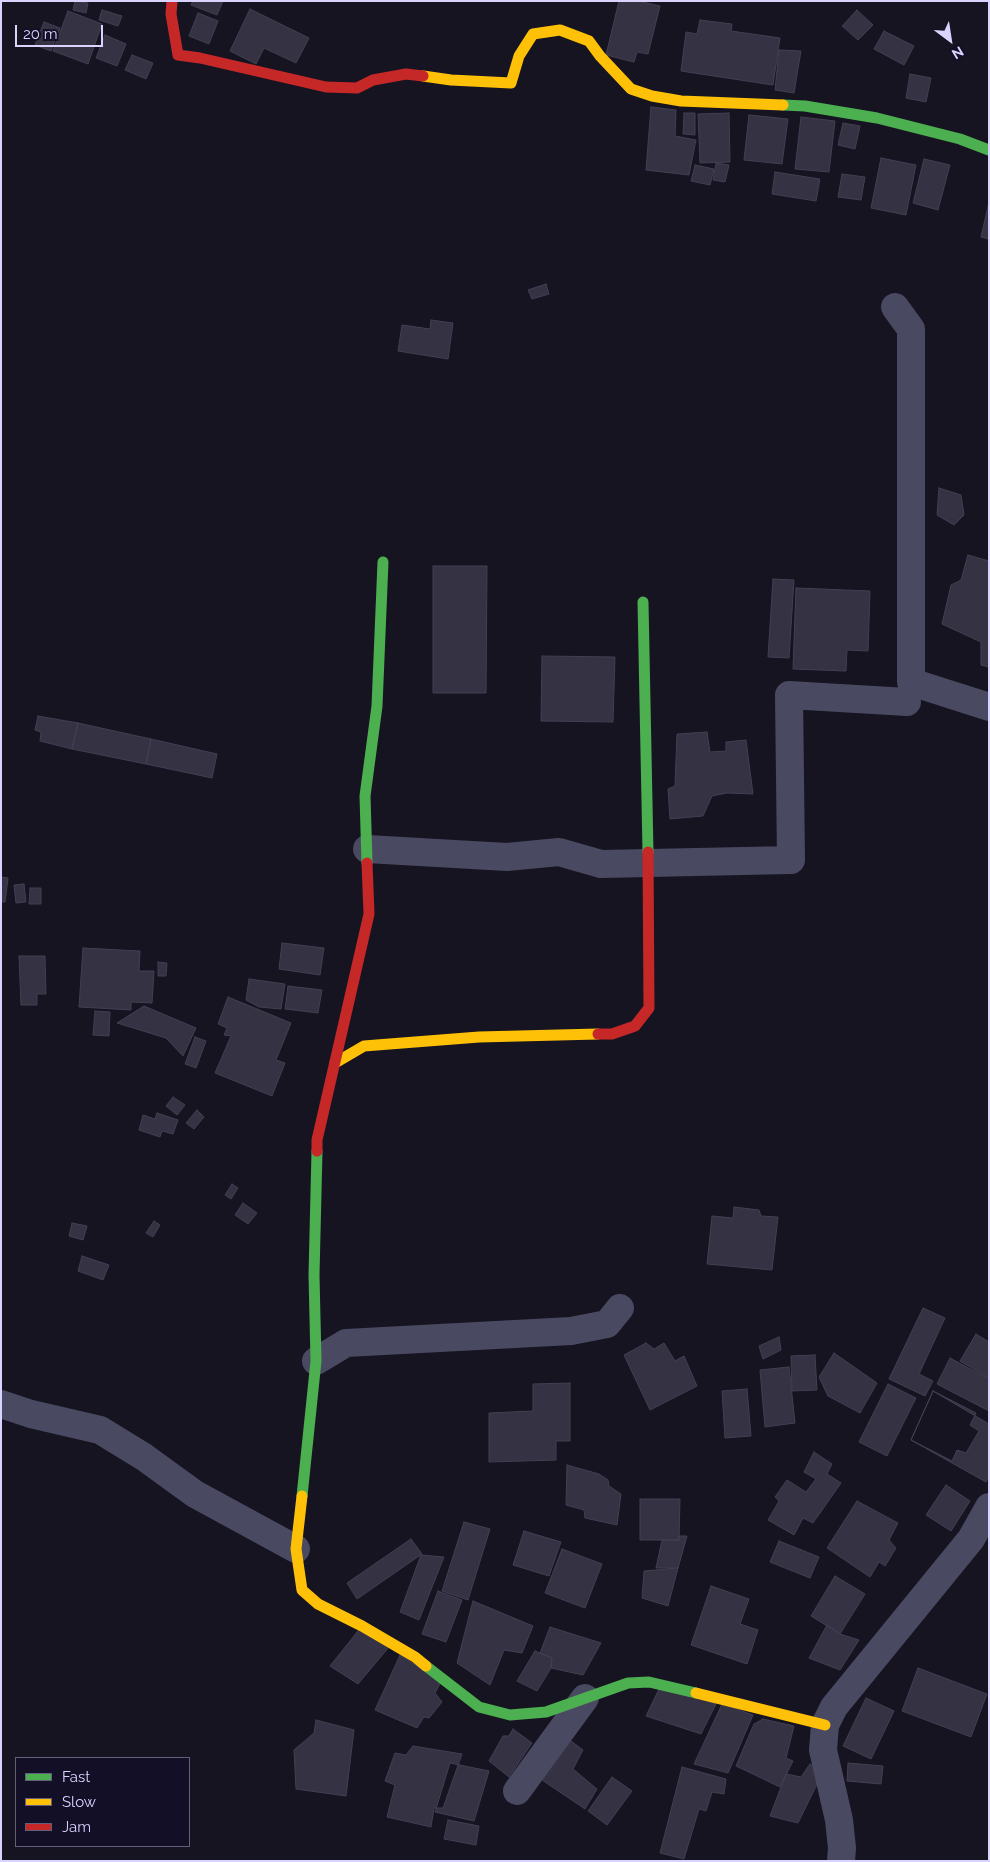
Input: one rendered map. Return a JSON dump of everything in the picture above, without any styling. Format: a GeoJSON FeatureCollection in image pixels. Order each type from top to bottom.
{"type":"FeatureCollection","features":[{"type":"Feature","properties":{"kind":"street"},"geometry":{"type":"LineString","coordinates":[[172,1],[171,14],[178,54],[326,87],[357,88],[373,80],[406,74],[451,80],[511,83],[519,56],[533,34],[560,30],[589,40],[600,56],[631,89],[652,96],[681,101],[805,106],[877,118],[960,139],[989,150]]}},
{"type":"Feature","properties":{"kind":"street"},"geometry":{"type":"LineString","coordinates":[[895,307],[911,329],[911,682],[989,707]]}},
{"type":"Feature","properties":{"kind":"street"},"geometry":{"type":"LineString","coordinates":[[383,562],[377,706],[365,796],[369,914],[317,1140],[314,1275],[316,1361],[296,1550],[302,1590],[318,1604],[362,1626],[415,1657],[479,1707],[510,1716],[546,1712],[628,1683],[649,1682],[825,1725]]}},
{"type":"Feature","properties":{"kind":"street"},"geometry":{"type":"LineString","coordinates":[[335,1063],[364,1046],[479,1037],[612,1034],[635,1026],[649,1008],[643,602]]}},
{"type":"Feature","properties":{"kind":"street"},"geometry":{"type":"LineString","coordinates":[[367,849],[507,856],[559,852],[600,864],[791,860],[789,695],[907,702]]}},
{"type":"Feature","properties":{"kind":"street"},"geometry":{"type":"LineString","coordinates":[[316,1361],[346,1343],[571,1331],[606,1324],[620,1308]]}},
{"type":"Feature","properties":{"kind":"street"},"geometry":{"type":"LineString","coordinates":[[1,1404],[31,1414],[100,1430],[144,1457],[195,1494],[296,1550]]}},
{"type":"Feature","properties":{"kind":"street"},"geometry":{"type":"LineString","coordinates":[[841,1861],[842,1848],[839,1820],[823,1750],[825,1725],[840,1700],[971,1539],[989,1507]]}},
{"type":"Feature","properties":{"kind":"street"},"geometry":{"type":"LineString","coordinates":[[518,1792],[585,1698]]}},
{"type":"Feature","properties":{"kind":"building"},"geometry":{"type":"Polygon","coordinates":[[[75,1],[88,3],[86,13],[73,10],[75,1]]]}},
{"type":"Feature","properties":{"kind":"building"},"geometry":{"type":"Polygon","coordinates":[[[193,1],[223,1],[217,15],[191,5],[193,1]]]}},
{"type":"Feature","properties":{"kind":"building"},"geometry":{"type":"Polygon","coordinates":[[[619,1],[638,1],[660,6],[648,54],[637,52],[634,62],[606,55],[619,1]]]}},
{"type":"Feature","properties":{"kind":"building"},"geometry":{"type":"Polygon","coordinates":[[[250,9],[309,38],[296,63],[264,48],[256,64],[230,51],[250,9]]]}},
{"type":"Feature","properties":{"kind":"building"},"geometry":{"type":"Polygon","coordinates":[[[102,10],[122,16],[118,26],[99,20],[102,10]]]}},
{"type":"Feature","properties":{"kind":"building"},"geometry":{"type":"Polygon","coordinates":[[[857,10],[873,25],[858,40],[842,26],[857,10]]]}},
{"type":"Feature","properties":{"kind":"building"},"geometry":{"type":"Polygon","coordinates":[[[68,11],[102,24],[88,64],[53,51],[68,11]]]}},
{"type":"Feature","properties":{"kind":"building"},"geometry":{"type":"Polygon","coordinates":[[[198,13],[218,21],[209,44],[189,36],[198,13]]]}},
{"type":"Feature","properties":{"kind":"building"},"geometry":{"type":"Polygon","coordinates":[[[700,20],[732,24],[731,31],[780,38],[773,85],[681,71],[686,32],[697,34],[700,20]]]}},
{"type":"Feature","properties":{"kind":"building"},"geometry":{"type":"Polygon","coordinates":[[[44,22],[60,28],[51,51],[35,45],[44,22]]]}},
{"type":"Feature","properties":{"kind":"building"},"geometry":{"type":"Polygon","coordinates":[[[884,31],[914,46],[904,65],[874,49],[884,31]]]}},
{"type":"Feature","properties":{"kind":"building"},"geometry":{"type":"Polygon","coordinates":[[[105,35],[126,44],[117,66],[96,58],[105,35]]]}},
{"type":"Feature","properties":{"kind":"building"},"geometry":{"type":"Polygon","coordinates":[[[779,50],[801,51],[794,93],[775,90],[779,50]]]}},
{"type":"Feature","properties":{"kind":"building"},"geometry":{"type":"Polygon","coordinates":[[[132,55],[153,63],[146,79],[125,70],[132,55]]]}},
{"type":"Feature","properties":{"kind":"building"},"geometry":{"type":"Polygon","coordinates":[[[910,74],[931,78],[926,102],[906,98],[910,74]]]}},
{"type":"Feature","properties":{"kind":"building"},"geometry":{"type":"Polygon","coordinates":[[[651,107],[676,110],[675,136],[696,140],[689,175],[646,170],[651,107]]]}},
{"type":"Feature","properties":{"kind":"building"},"geometry":{"type":"Polygon","coordinates":[[[684,113],[695,113],[695,135],[683,134],[684,113]]]}},
{"type":"Feature","properties":{"kind":"building"},"geometry":{"type":"Polygon","coordinates":[[[729,113],[730,162],[700,163],[698,114],[729,113]]]}},
{"type":"Feature","properties":{"kind":"building"},"geometry":{"type":"Polygon","coordinates":[[[749,115],[788,119],[782,164],[744,160],[749,115]]]}},
{"type":"Feature","properties":{"kind":"building"},"geometry":{"type":"Polygon","coordinates":[[[801,117],[835,121],[829,172],[795,169],[801,117]]]}},
{"type":"Feature","properties":{"kind":"building"},"geometry":{"type":"Polygon","coordinates":[[[843,123],[860,126],[855,149],[838,145],[843,123]]]}},
{"type":"Feature","properties":{"kind":"building"},"geometry":{"type":"Polygon","coordinates":[[[881,158],[916,165],[906,215],[871,208],[881,158]]]}},
{"type":"Feature","properties":{"kind":"building"},"geometry":{"type":"Polygon","coordinates":[[[924,159],[950,165],[938,210],[913,203],[924,159]]]}},
{"type":"Feature","properties":{"kind":"building"},"geometry":{"type":"Polygon","coordinates":[[[716,163],[729,165],[725,182],[713,180],[716,163]]]}},
{"type":"Feature","properties":{"kind":"building"},"geometry":{"type":"Polygon","coordinates":[[[695,165],[714,169],[710,185],[691,181],[695,165]]]}},
{"type":"Feature","properties":{"kind":"building"},"geometry":{"type":"Polygon","coordinates":[[[775,172],[820,179],[816,201],[772,194],[775,172]]]}},
{"type":"Feature","properties":{"kind":"building"},"geometry":{"type":"Polygon","coordinates":[[[842,174],[865,177],[861,200],[838,197],[842,174]]]}},
{"type":"Feature","properties":{"kind":"building"},"geometry":{"type":"Polygon","coordinates":[[[989,202],[989,239],[981,237],[989,202]]]}},
{"type":"Feature","properties":{"kind":"building"},"geometry":{"type":"Polygon","coordinates":[[[546,284],[549,294],[532,299],[528,290],[546,284]]]}},
{"type":"Feature","properties":{"kind":"building"},"geometry":{"type":"Polygon","coordinates":[[[431,320],[453,323],[448,359],[398,351],[402,325],[430,329],[431,320]]]}},
{"type":"Feature","properties":{"kind":"building"},"geometry":{"type":"Polygon","coordinates":[[[939,488],[961,495],[964,515],[954,525],[937,515],[939,488]]]}},
{"type":"Feature","properties":{"kind":"building"},"geometry":{"type":"Polygon","coordinates":[[[968,555],[989,561],[989,667],[981,665],[981,642],[942,624],[951,585],[961,580],[968,555]]]}},
{"type":"Feature","properties":{"kind":"building"},"geometry":{"type":"Polygon","coordinates":[[[433,566],[487,566],[486,693],[433,693],[433,566]]]}},
{"type":"Feature","properties":{"kind":"building"},"geometry":{"type":"Polygon","coordinates":[[[773,579],[794,580],[789,658],[768,657],[773,579]]]}},
{"type":"Feature","properties":{"kind":"building"},"geometry":{"type":"Polygon","coordinates":[[[796,588],[870,591],[868,651],[847,650],[846,671],[793,669],[796,588]]]}},
{"type":"Feature","properties":{"kind":"building"},"geometry":{"type":"Polygon","coordinates":[[[542,656],[615,657],[613,722],[541,721],[542,656]]]}},
{"type":"Feature","properties":{"kind":"building"},"geometry":{"type":"Polygon","coordinates":[[[38,716],[78,723],[72,749],[40,741],[41,732],[35,730],[38,716]]]}},
{"type":"Feature","properties":{"kind":"building"},"geometry":{"type":"Polygon","coordinates":[[[78,723],[151,739],[146,764],[72,749],[78,723]]]}},
{"type":"Feature","properties":{"kind":"building"},"geometry":{"type":"Polygon","coordinates":[[[707,732],[710,752],[726,751],[726,742],[746,740],[753,794],[727,793],[712,796],[703,816],[670,819],[668,789],[675,786],[677,734],[707,732]]]}},
{"type":"Feature","properties":{"kind":"building"},"geometry":{"type":"Polygon","coordinates":[[[151,739],[217,754],[212,778],[146,764],[151,739]]]}},
{"type":"Feature","properties":{"kind":"building"},"geometry":{"type":"Polygon","coordinates":[[[1,877],[8,878],[5,902],[1,902],[1,877]]]}},
{"type":"Feature","properties":{"kind":"building"},"geometry":{"type":"Polygon","coordinates":[[[24,884],[26,902],[16,903],[14,885],[24,884]]]}},
{"type":"Feature","properties":{"kind":"building"},"geometry":{"type":"Polygon","coordinates":[[[30,888],[41,888],[41,904],[29,904],[30,888]]]}},
{"type":"Feature","properties":{"kind":"building"},"geometry":{"type":"Polygon","coordinates":[[[282,943],[324,948],[320,975],[279,969],[282,943]]]}},
{"type":"Feature","properties":{"kind":"building"},"geometry":{"type":"Polygon","coordinates":[[[83,948],[140,951],[139,971],[154,971],[152,1003],[131,1002],[131,1010],[79,1007],[83,948]]]}},
{"type":"Feature","properties":{"kind":"building"},"geometry":{"type":"Polygon","coordinates":[[[19,956],[45,956],[46,994],[37,994],[37,1005],[21,1005],[19,956]]]}},
{"type":"Feature","properties":{"kind":"building"},"geometry":{"type":"Polygon","coordinates":[[[158,962],[167,963],[166,976],[158,976],[158,962]]]}},
{"type":"Feature","properties":{"kind":"building"},"geometry":{"type":"Polygon","coordinates":[[[249,979],[285,984],[281,1009],[259,1007],[246,1000],[249,979]]]}},
{"type":"Feature","properties":{"kind":"building"},"geometry":{"type":"Polygon","coordinates":[[[288,986],[322,990],[318,1013],[285,1009],[288,986]]]}},
{"type":"Feature","properties":{"kind":"building"},"geometry":{"type":"Polygon","coordinates":[[[228,997],[291,1023],[276,1060],[285,1063],[272,1096],[215,1073],[231,1036],[224,1035],[227,1028],[218,1024],[228,997]]]}},
{"type":"Feature","properties":{"kind":"building"},"geometry":{"type":"Polygon","coordinates":[[[144,1006],[196,1028],[183,1056],[166,1038],[117,1023],[144,1006]]]}},
{"type":"Feature","properties":{"kind":"building"},"geometry":{"type":"Polygon","coordinates":[[[95,1011],[110,1012],[109,1036],[93,1035],[95,1011]]]}},
{"type":"Feature","properties":{"kind":"building"},"geometry":{"type":"Polygon","coordinates":[[[195,1037],[206,1041],[196,1068],[185,1064],[195,1037]]]}},
{"type":"Feature","properties":{"kind":"building"},"geometry":{"type":"Polygon","coordinates":[[[173,1097],[185,1105],[177,1115],[166,1106],[173,1097]]]}},
{"type":"Feature","properties":{"kind":"building"},"geometry":{"type":"Polygon","coordinates":[[[197,1110],[204,1117],[194,1129],[186,1123],[197,1110]]]}},
{"type":"Feature","properties":{"kind":"building"},"geometry":{"type":"Polygon","coordinates":[[[157,1113],[178,1120],[173,1134],[162,1131],[160,1137],[139,1130],[143,1115],[155,1119],[157,1113]]]}},
{"type":"Feature","properties":{"kind":"building"},"geometry":{"type":"Polygon","coordinates":[[[232,1184],[238,1188],[231,1199],[225,1195],[232,1184]]]}},
{"type":"Feature","properties":{"kind":"building"},"geometry":{"type":"Polygon","coordinates":[[[243,1203],[257,1213],[248,1224],[235,1215],[243,1203]]]}},
{"type":"Feature","properties":{"kind":"building"},"geometry":{"type":"Polygon","coordinates":[[[734,1207],[759,1210],[761,1216],[778,1217],[772,1270],[707,1264],[712,1216],[733,1218],[734,1207]]]}},
{"type":"Feature","properties":{"kind":"building"},"geometry":{"type":"Polygon","coordinates":[[[154,1221],[160,1225],[153,1237],[146,1233],[154,1221]]]}},
{"type":"Feature","properties":{"kind":"building"},"geometry":{"type":"Polygon","coordinates":[[[72,1223],[87,1226],[83,1240],[69,1236],[72,1223]]]}},
{"type":"Feature","properties":{"kind":"building"},"geometry":{"type":"Polygon","coordinates":[[[82,1256],[109,1265],[103,1280],[78,1271],[82,1256]]]}},
{"type":"Feature","properties":{"kind":"building"},"geometry":{"type":"Polygon","coordinates":[[[923,1308],[945,1318],[919,1374],[933,1381],[925,1396],[889,1379],[923,1308]]]}},
{"type":"Feature","properties":{"kind":"building"},"geometry":{"type":"Polygon","coordinates":[[[976,1334],[989,1342],[989,1378],[960,1361],[976,1334]]]}},
{"type":"Feature","properties":{"kind":"building"},"geometry":{"type":"Polygon","coordinates":[[[779,1337],[781,1350],[763,1359],[759,1346],[779,1337]]]}},
{"type":"Feature","properties":{"kind":"building"},"geometry":{"type":"Polygon","coordinates":[[[646,1343],[654,1349],[664,1343],[675,1361],[684,1356],[697,1386],[650,1410],[624,1355],[646,1343]]]}},
{"type":"Feature","properties":{"kind":"building"},"geometry":{"type":"Polygon","coordinates":[[[834,1353],[877,1383],[860,1413],[828,1396],[819,1377],[834,1353]]]}},
{"type":"Feature","properties":{"kind":"building"},"geometry":{"type":"Polygon","coordinates":[[[815,1355],[817,1390],[792,1391],[791,1356],[815,1355]]]}},
{"type":"Feature","properties":{"kind":"building"},"geometry":{"type":"Polygon","coordinates":[[[950,1358],[989,1379],[989,1411],[937,1384],[950,1358]]]}},
{"type":"Feature","properties":{"kind":"building"},"geometry":{"type":"Polygon","coordinates":[[[789,1367],[795,1423],[765,1427],[760,1370],[789,1367]]]}},
{"type":"Feature","properties":{"kind":"building"},"geometry":{"type":"Polygon","coordinates":[[[570,1383],[570,1441],[556,1441],[556,1460],[489,1462],[489,1413],[533,1411],[533,1384],[570,1383]]]}},
{"type":"Feature","properties":{"kind":"building"},"geometry":{"type":"Polygon","coordinates":[[[888,1384],[916,1398],[887,1456],[859,1442],[888,1384]]]}},
{"type":"Feature","properties":{"kind":"building"},"geometry":{"type":"Polygon","coordinates":[[[747,1389],[751,1436],[725,1438],[722,1391],[747,1389]]]}},
{"type":"Feature","properties":{"kind":"building"},"geometry":{"type":"Polygon","coordinates":[[[933,1391],[976,1413],[970,1425],[979,1431],[966,1453],[957,1450],[952,1461],[911,1440],[933,1391]]]}},
{"type":"Feature","properties":{"kind":"building"},"geometry":{"type":"Polygon","coordinates":[[[933,1391],[989,1424],[989,1476],[986,1482],[911,1440],[933,1391]]]}},
{"type":"Feature","properties":{"kind":"building"},"geometry":{"type":"Polygon","coordinates":[[[814,1452],[832,1464],[827,1474],[841,1483],[813,1523],[803,1518],[794,1535],[768,1520],[779,1501],[775,1497],[787,1480],[806,1492],[816,1479],[804,1472],[814,1452]]]}},
{"type":"Feature","properties":{"kind":"building"},"geometry":{"type":"Polygon","coordinates":[[[567,1465],[599,1474],[608,1480],[609,1486],[621,1494],[617,1525],[585,1518],[584,1510],[566,1505],[567,1465]]]}},
{"type":"Feature","properties":{"kind":"building"},"geometry":{"type":"Polygon","coordinates":[[[946,1485],[970,1501],[951,1531],[926,1515],[946,1485]]]}},
{"type":"Feature","properties":{"kind":"building"},"geometry":{"type":"Polygon","coordinates":[[[640,1499],[680,1499],[679,1540],[640,1540],[640,1499]]]}},
{"type":"Feature","properties":{"kind":"building"},"geometry":{"type":"Polygon","coordinates":[[[857,1501],[898,1523],[889,1540],[896,1548],[885,1566],[879,1562],[870,1577],[827,1548],[857,1501]]]}},
{"type":"Feature","properties":{"kind":"building"},"geometry":{"type":"Polygon","coordinates":[[[464,1522],[490,1529],[468,1600],[442,1591],[464,1522]]]}},
{"type":"Feature","properties":{"kind":"building"},"geometry":{"type":"Polygon","coordinates":[[[524,1531],[561,1542],[549,1576],[513,1565],[524,1531]]]}},
{"type":"Feature","properties":{"kind":"building"},"geometry":{"type":"Polygon","coordinates":[[[679,1536],[687,1536],[678,1568],[656,1568],[662,1540],[679,1540],[679,1536]]]}},
{"type":"Feature","properties":{"kind":"building"},"geometry":{"type":"Polygon","coordinates":[[[411,1539],[422,1554],[357,1599],[347,1583],[411,1539]]]}},
{"type":"Feature","properties":{"kind":"building"},"geometry":{"type":"Polygon","coordinates":[[[779,1541],[819,1557],[810,1578],[770,1562],[779,1541]]]}},
{"type":"Feature","properties":{"kind":"building"},"geometry":{"type":"Polygon","coordinates":[[[562,1549],[602,1564],[585,1608],[545,1593],[562,1549]]]}},
{"type":"Feature","properties":{"kind":"building"},"geometry":{"type":"Polygon","coordinates":[[[421,1555],[444,1557],[419,1620],[400,1612],[421,1555]]]}},
{"type":"Feature","properties":{"kind":"building"},"geometry":{"type":"Polygon","coordinates":[[[678,1568],[668,1606],[642,1598],[644,1571],[678,1568]]]}},
{"type":"Feature","properties":{"kind":"building"},"geometry":{"type":"Polygon","coordinates":[[[835,1576],[865,1594],[840,1634],[811,1616],[835,1576]]]}},
{"type":"Feature","properties":{"kind":"building"},"geometry":{"type":"Polygon","coordinates":[[[711,1586],[749,1599],[740,1624],[758,1630],[747,1664],[691,1645],[711,1586]]]}},
{"type":"Feature","properties":{"kind":"building"},"geometry":{"type":"Polygon","coordinates":[[[438,1591],[462,1600],[446,1642],[422,1634],[438,1591]]]}},
{"type":"Feature","properties":{"kind":"building"},"geometry":{"type":"Polygon","coordinates":[[[473,1601],[533,1626],[522,1653],[504,1650],[490,1685],[457,1663],[473,1601]]]}},
{"type":"Feature","properties":{"kind":"building"},"geometry":{"type":"Polygon","coordinates":[[[827,1625],[840,1634],[859,1640],[840,1670],[809,1658],[827,1625]]]}},
{"type":"Feature","properties":{"kind":"building"},"geometry":{"type":"Polygon","coordinates":[[[362,1626],[389,1647],[358,1684],[330,1666],[362,1626]]]}},
{"type":"Feature","properties":{"kind":"building"},"geometry":{"type":"Polygon","coordinates":[[[550,1627],[601,1643],[583,1675],[551,1668],[552,1658],[540,1653],[550,1627]]]}},
{"type":"Feature","properties":{"kind":"building"},"geometry":{"type":"Polygon","coordinates":[[[535,1651],[552,1658],[551,1668],[537,1691],[517,1681],[535,1651]]]}},
{"type":"Feature","properties":{"kind":"building"},"geometry":{"type":"Polygon","coordinates":[[[400,1655],[441,1682],[435,1693],[442,1702],[429,1718],[424,1717],[417,1728],[375,1710],[400,1655]]]}},
{"type":"Feature","properties":{"kind":"building"},"geometry":{"type":"Polygon","coordinates":[[[918,1668],[987,1694],[971,1737],[902,1711],[918,1668]]]}},
{"type":"Feature","properties":{"kind":"building"},"geometry":{"type":"Polygon","coordinates":[[[661,1685],[716,1704],[701,1734],[646,1716],[661,1685]]]}},
{"type":"Feature","properties":{"kind":"building"},"geometry":{"type":"Polygon","coordinates":[[[866,1698],[894,1711],[871,1759],[843,1746],[866,1698]]]}},
{"type":"Feature","properties":{"kind":"building"},"geometry":{"type":"Polygon","coordinates":[[[722,1704],[753,1715],[728,1773],[694,1764],[722,1704]]]}},
{"type":"Feature","properties":{"kind":"building"},"geometry":{"type":"Polygon","coordinates":[[[763,1719],[794,1726],[786,1758],[793,1761],[780,1787],[736,1766],[754,1724],[763,1719]]]}},
{"type":"Feature","properties":{"kind":"building"},"geometry":{"type":"Polygon","coordinates":[[[316,1720],[354,1730],[346,1796],[296,1789],[294,1750],[314,1733],[316,1720]]]}},
{"type":"Feature","properties":{"kind":"building"},"geometry":{"type":"Polygon","coordinates":[[[513,1729],[532,1743],[509,1777],[489,1761],[503,1736],[509,1736],[513,1729]]]}},
{"type":"Feature","properties":{"kind":"building"},"geometry":{"type":"Polygon","coordinates":[[[567,1738],[583,1750],[573,1769],[597,1789],[585,1809],[539,1778],[567,1738]]]}},
{"type":"Feature","properties":{"kind":"building"},"geometry":{"type":"Polygon","coordinates":[[[413,1746],[462,1754],[443,1808],[434,1808],[431,1827],[387,1817],[395,1785],[385,1781],[395,1753],[406,1755],[413,1746]]]}},
{"type":"Feature","properties":{"kind":"building"},"geometry":{"type":"Polygon","coordinates":[[[450,1763],[489,1771],[474,1821],[435,1812],[450,1763]]]}},
{"type":"Feature","properties":{"kind":"building"},"geometry":{"type":"Polygon","coordinates":[[[848,1763],[883,1766],[881,1784],[847,1781],[848,1763]]]}},
{"type":"Feature","properties":{"kind":"building"},"geometry":{"type":"Polygon","coordinates":[[[810,1764],[823,1772],[798,1823],[770,1816],[786,1774],[801,1777],[810,1764]]]}},
{"type":"Feature","properties":{"kind":"building"},"geometry":{"type":"Polygon","coordinates":[[[682,1767],[726,1779],[724,1794],[712,1792],[706,1811],[699,1809],[684,1859],[660,1853],[682,1767]]]}},
{"type":"Feature","properties":{"kind":"building"},"geometry":{"type":"Polygon","coordinates":[[[612,1777],[632,1791],[607,1825],[588,1811],[612,1777]]]}},
{"type":"Feature","properties":{"kind":"building"},"geometry":{"type":"Polygon","coordinates":[[[448,1820],[479,1826],[476,1845],[444,1839],[448,1820]]]}},
{"type":"Feature","properties":{"kind":"traffic: fast"},"geometry":{"type":"LineString","coordinates":[[783,105],[805,106],[877,118],[960,139],[989,150]]}},
{"type":"Feature","properties":{"kind":"traffic: fast"},"geometry":{"type":"LineString","coordinates":[[367,863],[365,796],[377,706],[383,562]]}},
{"type":"Feature","properties":{"kind":"traffic: fast"},"geometry":{"type":"LineString","coordinates":[[643,602],[648,852]]}},
{"type":"Feature","properties":{"kind":"traffic: fast"},"geometry":{"type":"LineString","coordinates":[[302,1496],[316,1361],[314,1275],[317,1151]]}},
{"type":"Feature","properties":{"kind":"traffic: fast"},"geometry":{"type":"LineString","coordinates":[[426,1666],[479,1707],[510,1715],[546,1712],[628,1683],[649,1682],[696,1693]]}},
{"type":"Feature","properties":{"kind":"traffic: slow"},"geometry":{"type":"LineString","coordinates":[[423,76],[451,80],[511,83],[519,56],[533,34],[560,30],[589,41],[600,56],[631,89],[652,96],[681,101],[783,105]]}},
{"type":"Feature","properties":{"kind":"traffic: slow"},"geometry":{"type":"LineString","coordinates":[[335,1063],[364,1046],[479,1037],[598,1034]]}},
{"type":"Feature","properties":{"kind":"traffic: slow"},"geometry":{"type":"LineString","coordinates":[[302,1496],[296,1549],[302,1590],[318,1604],[362,1626],[415,1657],[426,1666]]}},
{"type":"Feature","properties":{"kind":"traffic: slow"},"geometry":{"type":"LineString","coordinates":[[696,1693],[825,1725]]}},
{"type":"Feature","properties":{"kind":"traffic: jam"},"geometry":{"type":"LineString","coordinates":[[172,1],[171,14],[178,55],[200,58],[326,87],[357,88],[373,80],[406,74],[423,76]]}},
{"type":"Feature","properties":{"kind":"traffic: jam"},"geometry":{"type":"LineString","coordinates":[[598,1034],[612,1034],[635,1026],[649,1008],[648,852]]}},
{"type":"Feature","properties":{"kind":"traffic: jam"},"geometry":{"type":"LineString","coordinates":[[317,1151],[317,1140],[369,914],[367,863]]}}]}
